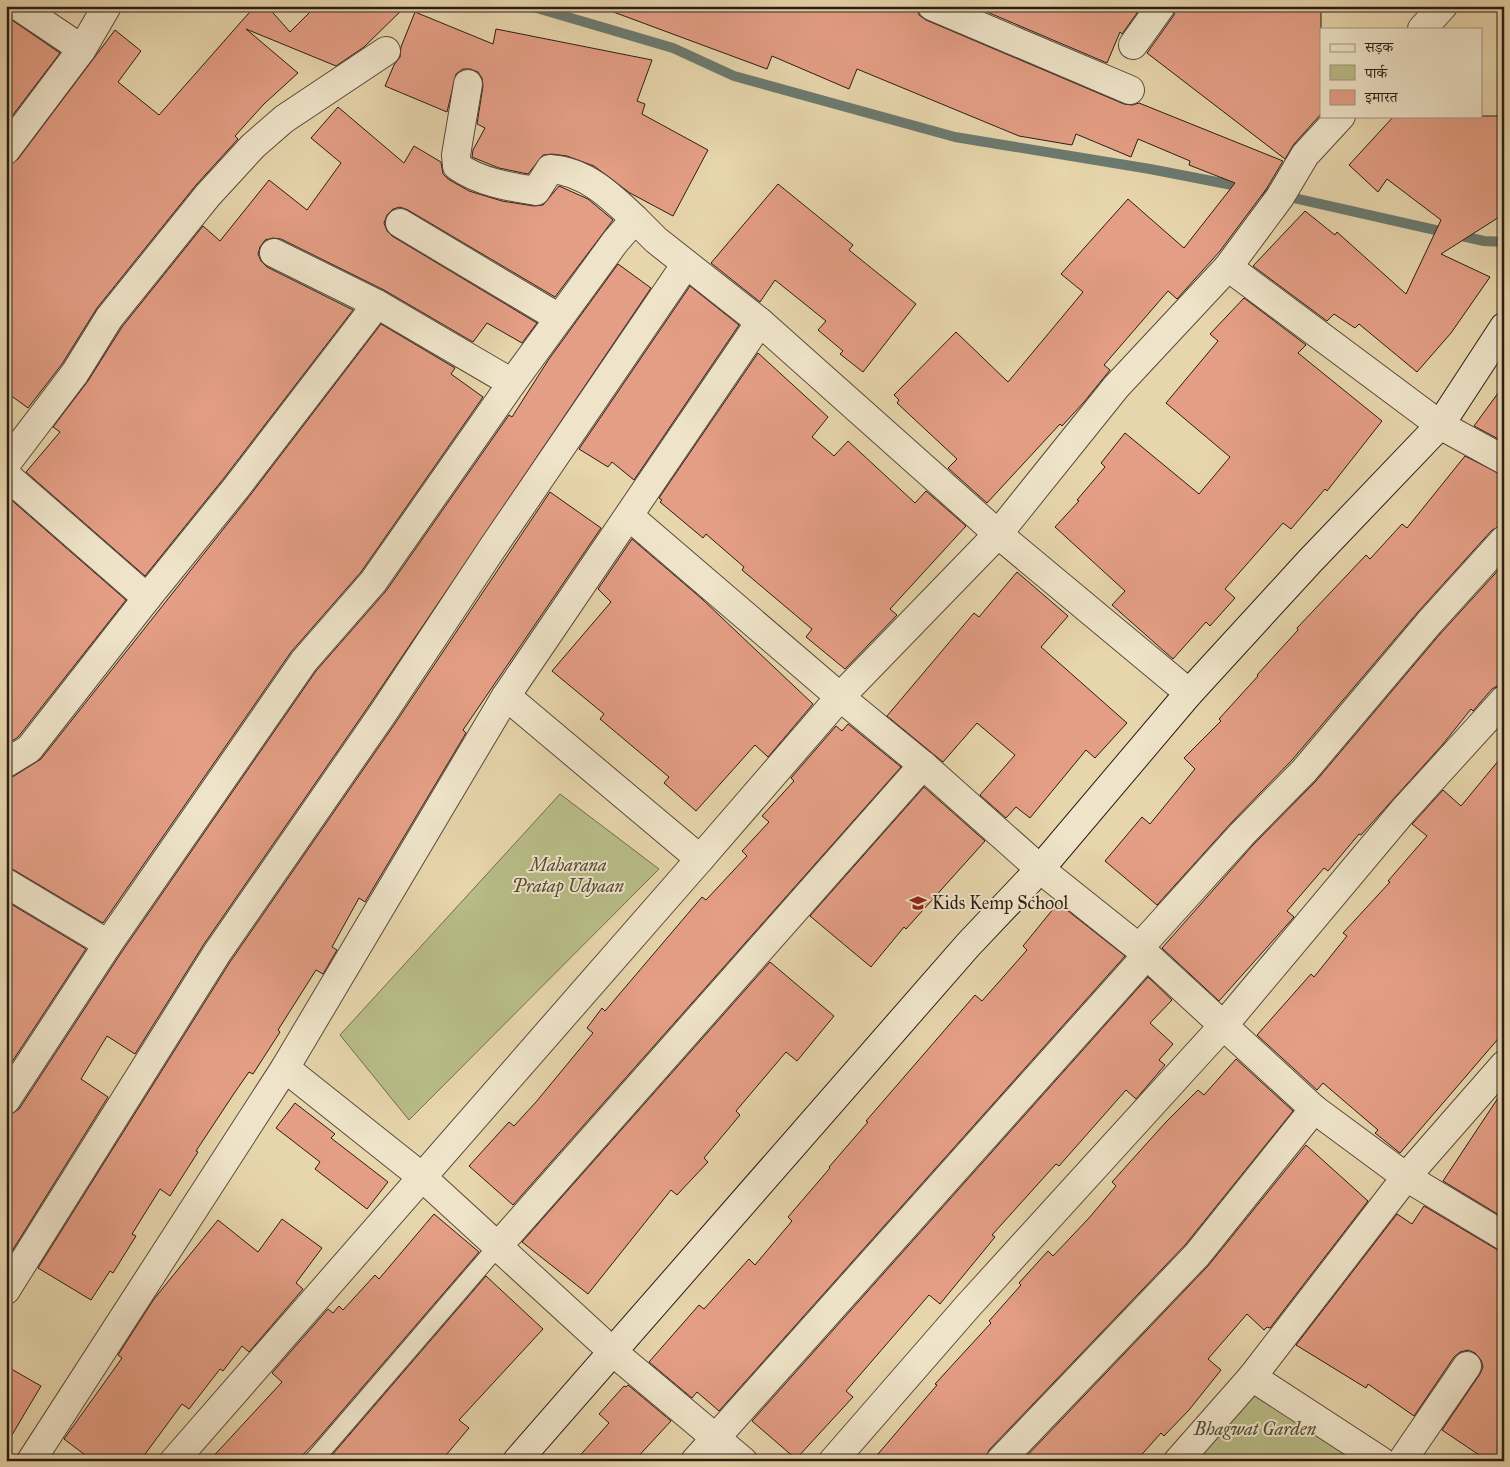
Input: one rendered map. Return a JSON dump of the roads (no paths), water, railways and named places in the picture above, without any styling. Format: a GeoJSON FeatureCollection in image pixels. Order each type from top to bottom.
{"type":"FeatureCollection","features":[{"type":"Feature","properties":{"kind":"street"},"geometry":{"type":"LineString","coordinates":[[18,6],[82,49]]}},
{"type":"Feature","properties":{"kind":"street"},"geometry":{"type":"LineString","coordinates":[[6,150],[82,49],[107,6]]}},
{"type":"Feature","properties":{"kind":"street"},"geometry":{"type":"LineString","coordinates":[[932,6],[1130,90]]}},
{"type":"Feature","properties":{"kind":"street"},"geometry":{"type":"LineString","coordinates":[[1133,45],[1162,6]]}},
{"type":"Feature","properties":{"kind":"street"},"geometry":{"type":"LineString","coordinates":[[1423,28],[1443,6]]}},
{"type":"Feature","properties":{"kind":"street"},"geometry":{"type":"LineString","coordinates":[[146,598],[8,460],[75,373],[109,318],[208,195],[253,146],[284,119],[386,51]]}},
{"type":"Feature","properties":{"kind":"street"},"geometry":{"type":"LineString","coordinates":[[468,84],[456,155],[457,166],[466,173],[536,191],[550,169],[561,170],[587,180],[610,195],[656,240],[760,322],[998,534],[1189,693]]}},
{"type":"Feature","properties":{"kind":"street"},"geometry":{"type":"LineString","coordinates":[[174,1461],[840,697],[998,534],[1116,387],[1228,267],[1280,197],[1305,155],[1339,118]]}},
{"type":"Feature","properties":{"kind":"street"},"geometry":{"type":"LineString","coordinates":[[6,1100],[108,944],[304,661],[373,582],[512,383],[615,242],[635,219]]}},
{"type":"Feature","properties":{"kind":"street"},"geometry":{"type":"LineString","coordinates":[[400,223],[559,318]]}},
{"type":"Feature","properties":{"kind":"street"},"geometry":{"type":"LineString","coordinates":[[274,253],[377,304],[512,383]]}},
{"type":"Feature","properties":{"kind":"street"},"geometry":{"type":"LineString","coordinates":[[6,1290],[217,954],[381,716],[493,547],[686,264]]}},
{"type":"Feature","properties":{"kind":"street"},"geometry":{"type":"LineString","coordinates":[[1228,267],[1440,424],[1504,460]]}},
{"type":"Feature","properties":{"kind":"street"},"geometry":{"type":"LineString","coordinates":[[6,764],[29,749],[146,598],[236,488],[377,304]]}},
{"type":"Feature","properties":{"kind":"street"},"geometry":{"type":"LineString","coordinates":[[31,1461],[285,1068],[506,696],[760,322]]}},
{"type":"Feature","properties":{"kind":"street"},"geometry":{"type":"LineString","coordinates":[[517,1461],[968,944],[1040,869],[1189,693],[1310,561],[1440,424],[1504,327]]}},
{"type":"Feature","properties":{"kind":"street"},"geometry":{"type":"LineString","coordinates":[[629,516],[840,697],[923,765],[1040,869],[1143,952],[1314,1109],[1406,1177],[1504,1236]]}},
{"type":"Feature","properties":{"kind":"street"},"geometry":{"type":"LineString","coordinates":[[696,1461],[1143,952],[1242,834],[1304,771],[1429,622],[1504,540]]}},
{"type":"Feature","properties":{"kind":"street"},"geometry":{"type":"LineString","coordinates":[[506,696],[700,859]]}},
{"type":"Feature","properties":{"kind":"street"},"geometry":{"type":"LineString","coordinates":[[833,1461],[968,1306],[1224,1026],[1403,811],[1495,726],[1504,700]]}},
{"type":"Feature","properties":{"kind":"street"},"geometry":{"type":"LineString","coordinates":[[498,1246],[923,765]]}},
{"type":"Feature","properties":{"kind":"street"},"geometry":{"type":"LineString","coordinates":[[6,883],[108,944]]}},
{"type":"Feature","properties":{"kind":"street"},"geometry":{"type":"LineString","coordinates":[[1178,1461],[1252,1377],[1406,1177],[1504,1065]]}},
{"type":"Feature","properties":{"kind":"street"},"geometry":{"type":"LineString","coordinates":[[285,1068],[422,1177],[613,1352],[743,1461]]}},
{"type":"Feature","properties":{"kind":"street"},"geometry":{"type":"LineString","coordinates":[[1000,1461],[1197,1255],[1314,1109]]}},
{"type":"Feature","properties":{"kind":"street"},"geometry":{"type":"LineString","coordinates":[[1402,1461],[1467,1366]]}},
{"type":"Feature","properties":{"kind":"street"},"geometry":{"type":"LineString","coordinates":[[1252,1377],[1381,1461]]}},
{"type":"Feature","properties":{"kind":"lane"},"geometry":{"type":"LineString","coordinates":[[313,1461],[498,1246]]}},
{"type":"Feature","properties":{"kind":"waterway"},"geometry":{"type":"LineString","coordinates":[[530,6],[673,48],[734,76],[955,137],[1150,169],[1258,190],[1484,241],[1504,242]]}},
{"type":"Feature","properties":{"kind":"place","name":"Kids Kemp School"},"geometry":{"type":"Point","coordinates":[918,903]}},
{"type":"Feature","properties":{"kind":"park label","name":"Maharana Pratap Udyaan"},"geometry":{"type":"Point","coordinates":[568,875]}},
{"type":"Feature","properties":{"kind":"park label","name":"Bhagwat Garden"},"geometry":{"type":"Point","coordinates":[1255,1429]}}]}
